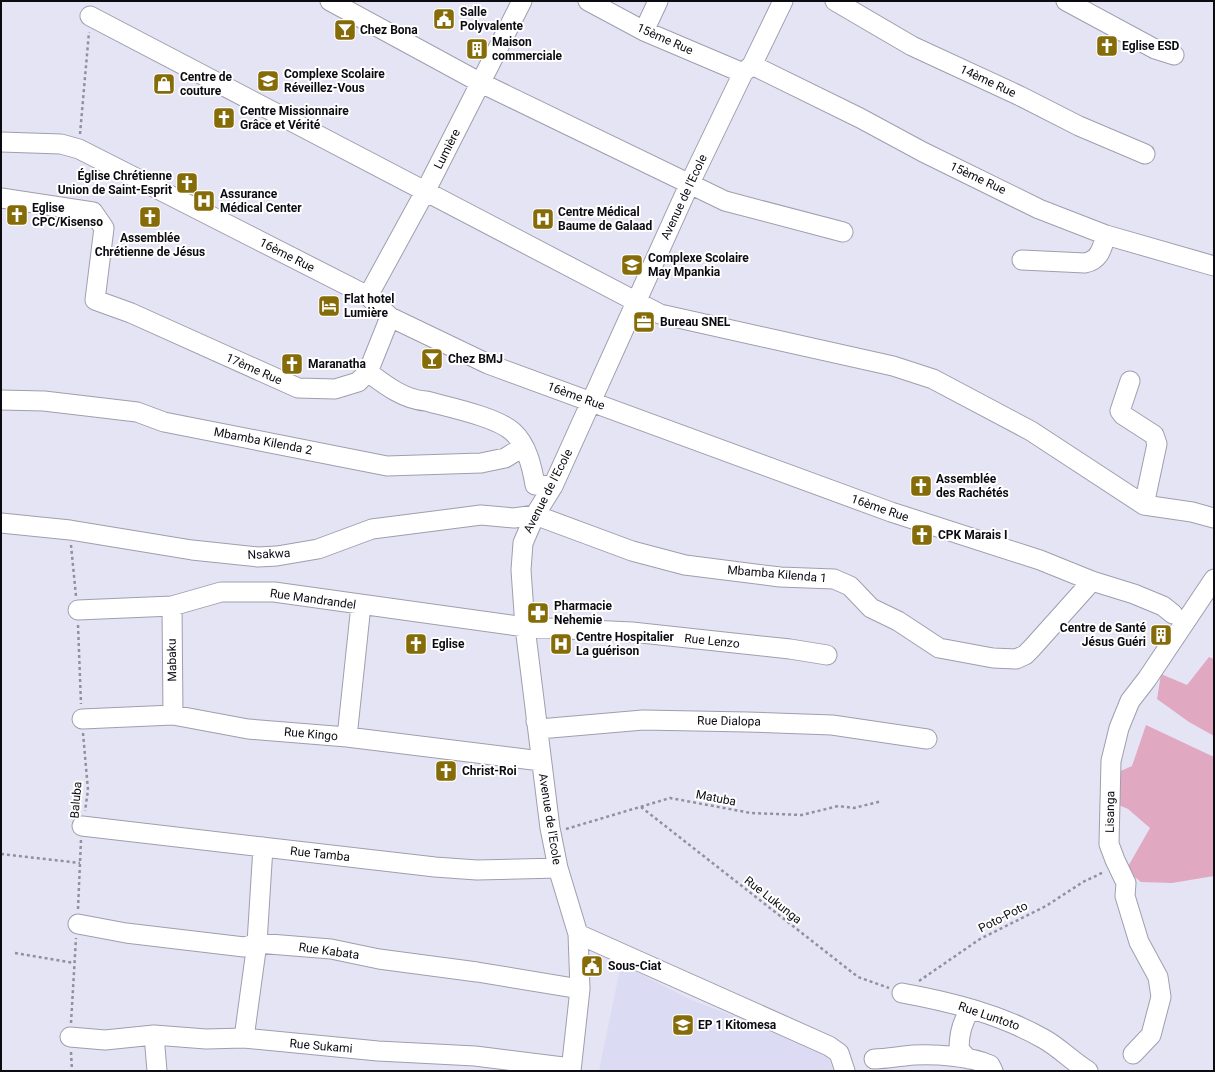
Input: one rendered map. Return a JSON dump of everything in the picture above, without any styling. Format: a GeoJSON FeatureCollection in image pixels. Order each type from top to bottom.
{"type":"FeatureCollection","features":[{"type":"Feature","properties":{"kind":"street"},"geometry":{"type":"LineString","coordinates":[[330,1],[481,83],[689,185],[725,201],[843,232]]}},
{"type":"Feature","properties":{"kind":"street","name":"Lumière"},"geometry":{"type":"LineString","coordinates":[[368,296],[426,190],[522,1]]}},
{"type":"Feature","properties":{"kind":"street","name":"15ème Rue"},"geometry":{"type":"LineString","coordinates":[[588,1],[644,31],[748,69],[860,118],[923,152],[1039,209],[1106,235],[1214,266]]}},
{"type":"Feature","properties":{"kind":"street"},"geometry":{"type":"LineString","coordinates":[[644,31],[658,1]]}},
{"type":"Feature","properties":{"kind":"street","name":"Avenue de l'Ecole"},"geometry":{"type":"LineString","coordinates":[[571,1070],[580,989],[578,934],[558,868],[550,828],[525,627],[521,570],[523,543],[535,514],[553,486],[689,185],[783,1]]}},
{"type":"Feature","properties":{"kind":"street","name":"14ème Rue"},"geometry":{"type":"LineString","coordinates":[[835,1],[912,46],[1020,96],[1079,126],[1145,154]]}},
{"type":"Feature","properties":{"kind":"street"},"geometry":{"type":"LineString","coordinates":[[1066,1],[1155,49],[1174,55]]}},
{"type":"Feature","properties":{"kind":"street"},"geometry":{"type":"LineString","coordinates":[[90,16],[426,190],[660,314],[893,366],[934,379],[1031,431],[1144,505],[1192,512],[1214,518]]}},
{"type":"Feature","properties":{"kind":"street","name":"16ème Rue"},"geometry":{"type":"LineString","coordinates":[[1,142],[61,144],[78,149],[368,296],[390,317],[488,364],[891,512],[1040,560],[1092,581],[1134,594],[1163,606],[1173,614]]}},
{"type":"Feature","properties":{"kind":"street","name":"17ème Rue"},"geometry":{"type":"LineString","coordinates":[[1,198],[93,212],[104,228],[95,300],[131,313],[298,388],[335,389],[358,382],[368,372]]}},
{"type":"Feature","properties":{"kind":"street"},"geometry":{"type":"LineString","coordinates":[[1022,260],[1085,263],[1093,262],[1099,256],[1106,235]]}},
{"type":"Feature","properties":{"kind":"street"},"geometry":{"type":"LineString","coordinates":[[390,317],[368,372],[386,385],[415,400],[426,401],[499,422],[513,432],[529,457],[535,485],[553,486]]}},
{"type":"Feature","properties":{"kind":"street"},"geometry":{"type":"LineString","coordinates":[[1130,381],[1120,412],[1154,435],[1157,444],[1144,505]]}},
{"type":"Feature","properties":{"kind":"street","name":"Mbamba Kilenda 2"},"geometry":{"type":"LineString","coordinates":[[1,400],[44,401],[137,412],[164,422],[387,466],[481,463],[505,458],[523,447]]}},
{"type":"Feature","properties":{"kind":"street","name":"Mbamba Kilenda 1"},"geometry":{"type":"LineString","coordinates":[[535,514],[632,551],[685,565],[780,576],[834,579],[850,586],[871,608],[898,621],[939,648],[993,658],[1016,660],[1025,655],[1092,581]]}},
{"type":"Feature","properties":{"kind":"street","name":"Nsakwa"},"geometry":{"type":"LineString","coordinates":[[1,523],[70,530],[192,550],[258,557],[277,556],[318,550],[372,529],[481,515],[514,518],[535,514]]}},
{"type":"Feature","properties":{"kind":"street","name":"Lisanga"},"geometry":{"type":"LineString","coordinates":[[1133,1054],[1151,1035],[1161,997],[1158,977],[1139,942],[1125,896],[1126,883],[1117,866],[1110,844],[1109,815],[1111,762],[1118,728],[1130,701],[1147,680],[1214,578]]}},
{"type":"Feature","properties":{"kind":"street","name":"Rue Mandrandel"},"geometry":{"type":"LineString","coordinates":[[78,610],[172,606],[221,592],[267,592],[313,596],[361,605],[525,627]]}},
{"type":"Feature","properties":{"kind":"street"},"geometry":{"type":"LineString","coordinates":[[347,736],[361,605]]}},
{"type":"Feature","properties":{"kind":"street","name":"Mabaku"},"geometry":{"type":"LineString","coordinates":[[172,606],[173,715]]}},
{"type":"Feature","properties":{"kind":"street","name":"Rue Lenzo"},"geometry":{"type":"LineString","coordinates":[[525,627],[632,632],[790,649],[827,655]]}},
{"type":"Feature","properties":{"kind":"street","name":"Rue Kingo"},"geometry":{"type":"LineString","coordinates":[[82,719],[173,715],[248,728],[347,736],[541,761]]}},
{"type":"Feature","properties":{"kind":"street","name":"Rue Dialopa"},"geometry":{"type":"LineString","coordinates":[[536,721],[539,729],[643,720],[832,725],[928,739]]}},
{"type":"Feature","properties":{"kind":"street","name":"Rue Tamba"},"geometry":{"type":"LineString","coordinates":[[82,826],[477,870],[558,868]]}},
{"type":"Feature","properties":{"kind":"street"},"geometry":{"type":"LineString","coordinates":[[244,1038],[257,943],[263,847]]}},
{"type":"Feature","properties":{"kind":"street","name":"Rue Kabata"},"geometry":{"type":"LineString","coordinates":[[78,924],[126,933],[244,947],[257,943],[331,949],[379,959],[477,972],[580,989]]}},
{"type":"Feature","properties":{"kind":"street"},"geometry":{"type":"LineString","coordinates":[[578,934],[829,1046],[839,1053],[845,1071]]}},
{"type":"Feature","properties":{"kind":"street","name":"Rue Luntoto"},"geometry":{"type":"LineString","coordinates":[[902,993],[945,1001],[1012,1022],[1045,1040],[1088,1071]]}},
{"type":"Feature","properties":{"kind":"street"},"geometry":{"type":"LineString","coordinates":[[968,1059],[959,1049],[959,1041],[964,1019],[971,1009]]}},
{"type":"Feature","properties":{"kind":"street"},"geometry":{"type":"LineString","coordinates":[[154,1035],[156,1071]]}},
{"type":"Feature","properties":{"kind":"street","name":"Rue Sukami"},"geometry":{"type":"LineString","coordinates":[[70,1037],[105,1040],[154,1035],[206,1039],[244,1038],[378,1051],[475,1056],[571,1070]]}},
{"type":"Feature","properties":{"kind":"street"},"geometry":{"type":"LineString","coordinates":[[874,1058],[926,1056],[968,1059],[980,1061],[990,1065],[992,1070]]}},
{"type":"Feature","properties":{"kind":"path"},"geometry":{"type":"LineString","coordinates":[[78,149],[90,16]]}},
{"type":"Feature","properties":{"kind":"path","name":"Baluba"},"geometry":{"type":"LineString","coordinates":[[70,530],[78,610],[82,719],[88,790],[82,826],[78,924],[74,963],[70,1037],[72,1071]]}},
{"type":"Feature","properties":{"kind":"path","name":"Matuba"},"geometry":{"type":"LineString","coordinates":[[550,828],[567,829],[670,798],[751,813],[802,815],[838,806],[854,808],[882,801]]}},
{"type":"Feature","properties":{"kind":"path","name":"Rue Lukunga"},"geometry":{"type":"LineString","coordinates":[[640,807],[858,977],[902,993]]}},
{"type":"Feature","properties":{"kind":"path"},"geometry":{"type":"LineString","coordinates":[[1,854],[80,863]]}},
{"type":"Feature","properties":{"kind":"path","name":"Poto-Poto"},"geometry":{"type":"LineString","coordinates":[[902,993],[980,939],[1046,906],[1083,882],[1117,866]]}},
{"type":"Feature","properties":{"kind":"path"},"geometry":{"type":"LineString","coordinates":[[15,953],[74,963]]}},
{"type":"Feature","properties":{"kind":"shaded area"},"geometry":{"type":"Polygon","coordinates":[[[1209,657],[1214,659],[1214,736],[1189,722],[1157,699],[1161,674],[1187,685],[1209,657]]]}},
{"type":"Feature","properties":{"kind":"shaded area"},"geometry":{"type":"Polygon","coordinates":[[[1146,725],[1214,757],[1214,876],[1172,883],[1141,882],[1126,870],[1150,828],[1128,809],[1109,801],[1116,773],[1132,766],[1146,725]]]}},
{"type":"Feature","properties":{"kind":"shaded area","name":"EP 1 Kitomesa"},"geometry":{"type":"Polygon","coordinates":[[[621,964],[689,999],[826,1052],[833,1071],[599,1071],[621,964]]]}},
{"type":"Feature","properties":{"kind":"place","name":"Salle Polyvalente"},"geometry":{"type":"Point","coordinates":[444,19]}},
{"type":"Feature","properties":{"kind":"place","name":"Chez Bona"},"geometry":{"type":"Point","coordinates":[345,30]}},
{"type":"Feature","properties":{"kind":"place","name":"Eglise ESD"},"geometry":{"type":"Point","coordinates":[1107,46]}},
{"type":"Feature","properties":{"kind":"place","name":"Maison commerciale"},"geometry":{"type":"Point","coordinates":[477,49]}},
{"type":"Feature","properties":{"kind":"place","name":"Complexe Scolaire Réveillez-Vous"},"geometry":{"type":"Point","coordinates":[268,81]}},
{"type":"Feature","properties":{"kind":"place","name":"Centre de couture"},"geometry":{"type":"Point","coordinates":[164,84]}},
{"type":"Feature","properties":{"kind":"place","name":"Centre Missionnaire Grâce et Vérité"},"geometry":{"type":"Point","coordinates":[224,118]}},
{"type":"Feature","properties":{"kind":"place","name":"Église Chrétienne Union de Saint-Esprit"},"geometry":{"type":"Point","coordinates":[187,183]}},
{"type":"Feature","properties":{"kind":"place","name":"Assurance Médical Center"},"geometry":{"type":"Point","coordinates":[204,201]}},
{"type":"Feature","properties":{"kind":"place","name":"Eglise CPC/Kisenso"},"geometry":{"type":"Point","coordinates":[17,215]}},
{"type":"Feature","properties":{"kind":"place","name":"Assemblée Chrétienne de Jésus"},"geometry":{"type":"Point","coordinates":[150,217]}},
{"type":"Feature","properties":{"kind":"place","name":"Centre Médical Baume de Galaad"},"geometry":{"type":"Point","coordinates":[543,219]}},
{"type":"Feature","properties":{"kind":"place","name":"Complexe Scolaire May Mpankia"},"geometry":{"type":"Point","coordinates":[632,265]}},
{"type":"Feature","properties":{"kind":"place","name":"Flat hotel Lumière"},"geometry":{"type":"Point","coordinates":[329,306]}},
{"type":"Feature","properties":{"kind":"place","name":"Bureau SNEL"},"geometry":{"type":"Point","coordinates":[644,322]}},
{"type":"Feature","properties":{"kind":"place","name":"Chez BMJ"},"geometry":{"type":"Point","coordinates":[432,359]}},
{"type":"Feature","properties":{"kind":"place","name":"Maranatha"},"geometry":{"type":"Point","coordinates":[292,364]}},
{"type":"Feature","properties":{"kind":"place","name":"Assemblée des Rachétés"},"geometry":{"type":"Point","coordinates":[921,486]}},
{"type":"Feature","properties":{"kind":"place","name":"CPK Marais I"},"geometry":{"type":"Point","coordinates":[922,535]}},
{"type":"Feature","properties":{"kind":"place","name":"Pharmacie Nehemie"},"geometry":{"type":"Point","coordinates":[538,613]}},
{"type":"Feature","properties":{"kind":"place","name":"Centre de Santé Jésus Guéri"},"geometry":{"type":"Point","coordinates":[1161,635]}},
{"type":"Feature","properties":{"kind":"place","name":"Eglise"},"geometry":{"type":"Point","coordinates":[416,644]}},
{"type":"Feature","properties":{"kind":"place","name":"Centre Hospitalier La guérison"},"geometry":{"type":"Point","coordinates":[561,644]}},
{"type":"Feature","properties":{"kind":"place","name":"Christ-Roi"},"geometry":{"type":"Point","coordinates":[446,771]}},
{"type":"Feature","properties":{"kind":"place","name":"Sous-Ciat"},"geometry":{"type":"Point","coordinates":[592,966]}},
{"type":"Feature","properties":{"kind":"place","name":"EP 1 Kitomesa"},"geometry":{"type":"Point","coordinates":[683,1025]}}]}
